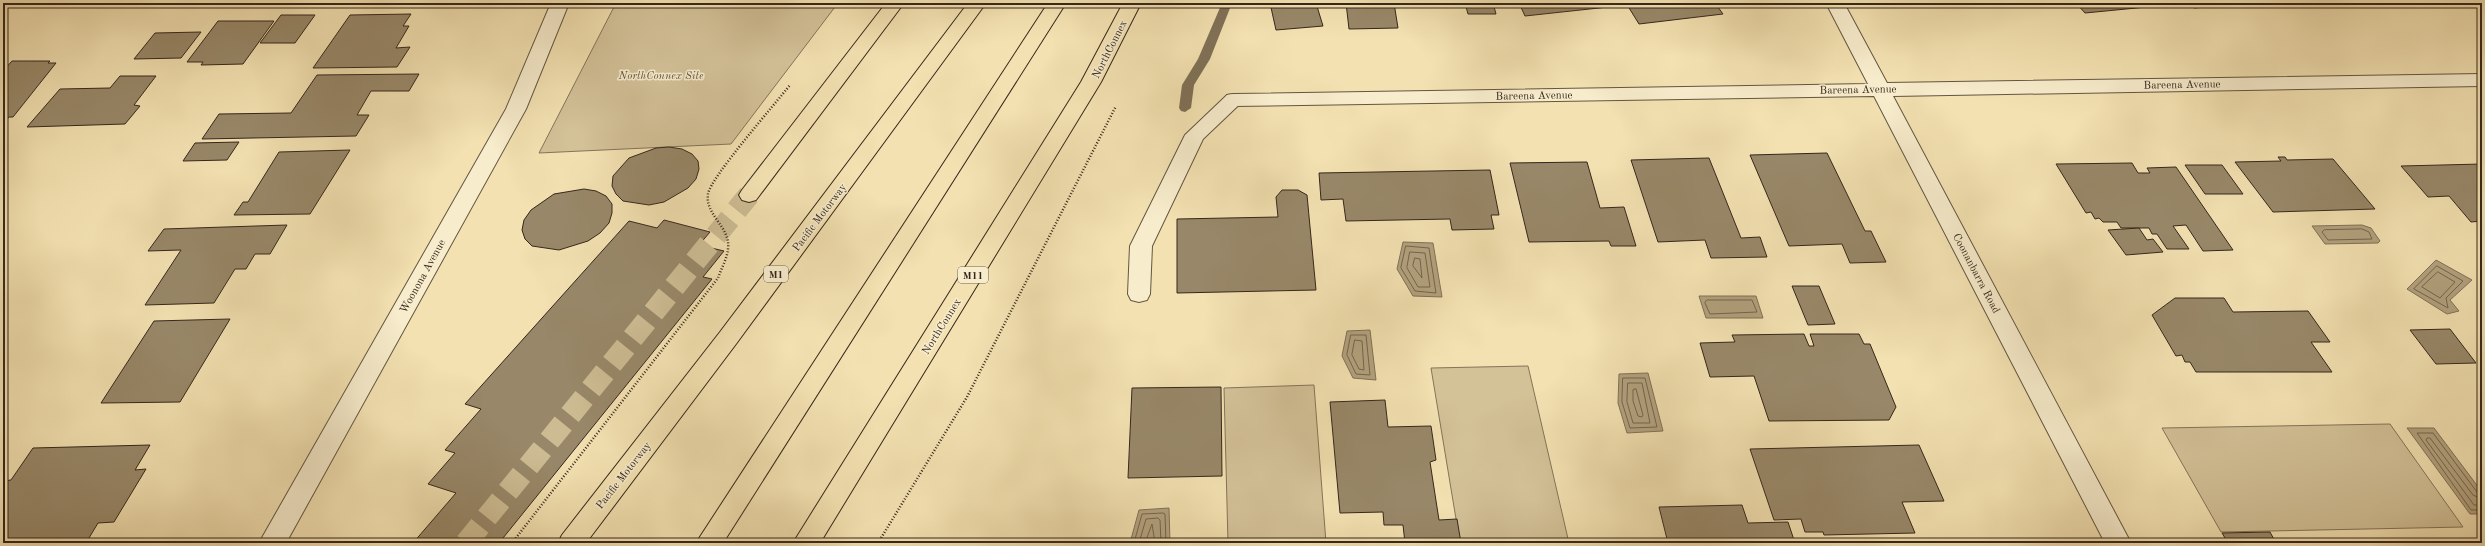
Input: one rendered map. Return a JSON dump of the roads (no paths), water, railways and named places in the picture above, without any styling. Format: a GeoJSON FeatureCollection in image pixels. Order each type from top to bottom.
{"type":"FeatureCollection","features":[{"type":"Feature","properties":{"kind":"highway"},"geometry":{"type":"LineString","coordinates":[[749,195],[895,3]]}},
{"type":"Feature","properties":{"kind":"highway","name":"Pacific Motorway"},"geometry":{"type":"LineString","coordinates":[[571,543],[728,338],[977,3]]}},
{"type":"Feature","properties":{"kind":"highway"},"geometry":{"type":"LineString","coordinates":[[709,543],[1057,3]]}},
{"type":"Feature","properties":{"kind":"highway","name":"NorthConnex"},"geometry":{"type":"LineString","coordinates":[[806,543],[1091,82],[1132,3]]}},
{"type":"Feature","properties":{"kind":"street","name":"Woonona Avenue"},"geometry":{"type":"LineString","coordinates":[[272,543],[516,109],[560,3]]}},
{"type":"Feature","properties":{"kind":"street","name":"Coonanbarra Road"},"geometry":{"type":"LineString","coordinates":[[1835,3],[2118,543]]}},
{"type":"Feature","properties":{"kind":"street","name":"Bareena Avenue"},"geometry":{"type":"LineString","coordinates":[[1139,294],[1141,246],[1195,135],[1234,100],[2482,80]]}},
{"type":"Feature","properties":{"kind":"water"},"geometry":{"type":"Polygon","coordinates":[[[2362,225],[2371,228],[2380,241],[2378,243],[2325,244],[2312,226],[2362,225]]]}},
{"type":"Feature","properties":{"kind":"water"},"geometry":{"type":"Polygon","coordinates":[[[1403,242],[1433,243],[1442,297],[1413,296],[1397,269],[1403,242]]]}},
{"type":"Feature","properties":{"kind":"water"},"geometry":{"type":"Polygon","coordinates":[[[2436,260],[2472,280],[2450,300],[2459,311],[2447,314],[2407,289],[2436,260]]]}},
{"type":"Feature","properties":{"kind":"water"},"geometry":{"type":"Polygon","coordinates":[[[1699,296],[1756,296],[1763,318],[1706,318],[1699,296]]]}},
{"type":"Feature","properties":{"kind":"water"},"geometry":{"type":"Polygon","coordinates":[[[1370,330],[1376,380],[1353,378],[1342,356],[1347,331],[1370,330]]]}},
{"type":"Feature","properties":{"kind":"water"},"geometry":{"type":"Polygon","coordinates":[[[1648,373],[1663,431],[1627,433],[1618,403],[1619,374],[1648,373]]]}},
{"type":"Feature","properties":{"kind":"water"},"geometry":{"type":"Polygon","coordinates":[[[2407,428],[2434,428],[2482,492],[2482,514],[2470,514],[2407,428]]]}},
{"type":"Feature","properties":{"kind":"water"},"geometry":{"type":"Polygon","coordinates":[[[1169,508],[1170,543],[1130,543],[1139,510],[1169,508]]]}},
{"type":"Feature","properties":{"kind":"waterway"},"geometry":{"type":"LineString","coordinates":[[1185,108],[1188,85],[1204,59],[1227,3]]}},
{"type":"Feature","properties":{"kind":"tunnel"},"geometry":{"type":"LineString","coordinates":[[466,543],[749,195]]}},
{"type":"Feature","properties":{"kind":"park label","name":"NorthConnex Site"},"geometry":{"type":"Point","coordinates":[661,75]}}]}
